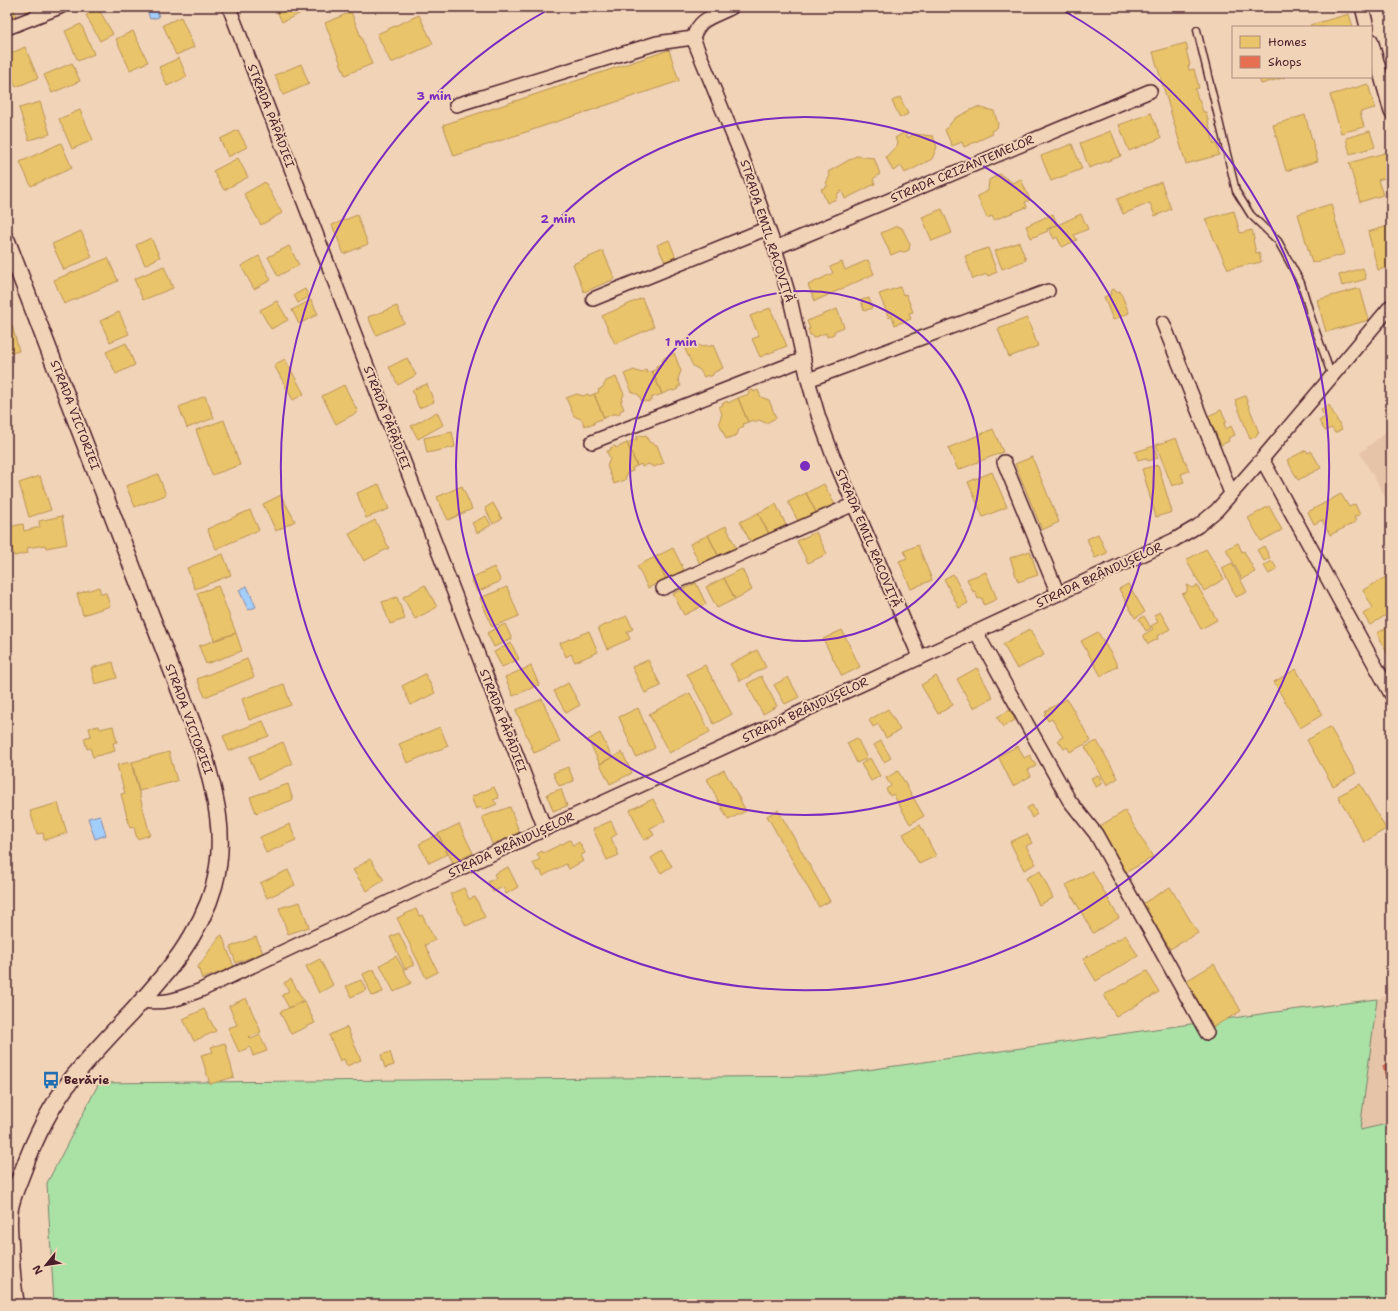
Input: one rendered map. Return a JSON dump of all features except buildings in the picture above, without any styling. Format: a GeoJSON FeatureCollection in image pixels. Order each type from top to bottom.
{"type":"FeatureCollection","features":[{"type":"Feature","properties":{"kind":"street"},"geometry":{"type":"LineString","coordinates":[[7,28],[60,7]]}},
{"type":"Feature","properties":{"kind":"street","name":"STRADA PĂPĂDIEI"},"geometry":{"type":"LineString","coordinates":[[229,7],[545,829]]}},
{"type":"Feature","properties":{"kind":"street"},"geometry":{"type":"LineString","coordinates":[[456,105],[657,43],[693,38],[699,25],[705,20],[732,7]]}},
{"type":"Feature","properties":{"kind":"street"},"geometry":{"type":"LineString","coordinates":[[1362,7],[1367,26]]}},
{"type":"Feature","properties":{"kind":"street","name":"STRADA EMIL RACOVIȚĂ"},"geometry":{"type":"LineString","coordinates":[[693,38],[751,179],[775,248],[791,303],[808,380],[819,418],[833,456],[920,658]]}},
{"type":"Feature","properties":{"kind":"street"},"geometry":{"type":"LineString","coordinates":[[1372,44],[1391,112]]}},
{"type":"Feature","properties":{"kind":"street","name":"STRADA CRIZANTEMELOR"},"geometry":{"type":"LineString","coordinates":[[775,248],[1150,91]]}},
{"type":"Feature","properties":{"kind":"street"},"geometry":{"type":"LineString","coordinates":[[594,298],[768,228]]}},
{"type":"Feature","properties":{"kind":"street","name":"STRADA VICTORIEI"},"geometry":{"type":"LineString","coordinates":[[7,241],[203,751],[214,787],[220,828],[218,860],[214,885],[205,912],[190,941],[142,1001],[71,1080],[44,1121],[30,1149],[8,1210],[9,1257],[16,1304]]}},
{"type":"Feature","properties":{"kind":"street"},"geometry":{"type":"LineString","coordinates":[[808,380],[1048,291]]}},
{"type":"Feature","properties":{"kind":"street","name":"STRADA BRÂNDUȘELOR"},"geometry":{"type":"LineString","coordinates":[[142,1001],[172,1001],[201,990],[545,829],[1174,540],[1198,526],[1217,510],[1391,306]]}},
{"type":"Feature","properties":{"kind":"street"},"geometry":{"type":"LineString","coordinates":[[1163,323],[1230,493]]}},
{"type":"Feature","properties":{"kind":"street"},"geometry":{"type":"LineString","coordinates":[[592,442],[804,359]]}},
{"type":"Feature","properties":{"kind":"street"},"geometry":{"type":"LineString","coordinates":[[1262,459],[1391,694]]}},
{"type":"Feature","properties":{"kind":"street"},"geometry":{"type":"LineString","coordinates":[[1004,462],[1058,594]]}},
{"type":"Feature","properties":{"kind":"street"},"geometry":{"type":"LineString","coordinates":[[663,588],[854,504]]}},
{"type":"Feature","properties":{"kind":"street"},"geometry":{"type":"LineString","coordinates":[[976,632],[1069,800],[1096,834],[1207,1033]]}},
{"type":"Feature","properties":{"kind":"lane"},"geometry":{"type":"LineString","coordinates":[[1197,30],[1236,191],[1251,215],[1278,241],[1302,283],[1312,320],[1332,377]]}},
{"type":"Feature","properties":{"kind":"shaded area"},"geometry":{"type":"Polygon","coordinates":[[[1391,428],[1391,507],[1360,453],[1391,428]]]}},
{"type":"Feature","properties":{"kind":"shaded area"},"geometry":{"type":"Polygon","coordinates":[[[1391,995],[1391,1123],[1360,1130],[1377,999],[1391,995]]]}},
{"type":"Feature","properties":{"kind":"green space"},"geometry":{"type":"Polygon","coordinates":[[[1377,999],[1360,1130],[1391,1123],[1391,1304],[54,1304],[47,1183],[99,1083],[825,1076],[1377,999]]]}},
{"type":"Feature","properties":{"kind":"water"},"geometry":{"type":"Polygon","coordinates":[[[146,7],[156,7],[159,17],[150,19],[146,7]]]}},
{"type":"Feature","properties":{"kind":"water"},"geometry":{"type":"Polygon","coordinates":[[[247,586],[256,607],[248,610],[239,590],[247,586]]]}},
{"type":"Feature","properties":{"kind":"water"},"geometry":{"type":"Polygon","coordinates":[[[100,815],[106,835],[95,839],[88,818],[100,815]]]}},
{"type":"Feature","properties":{"kind":"place","name":"Berărie"},"geometry":{"type":"Point","coordinates":[51,1080]}}]}
